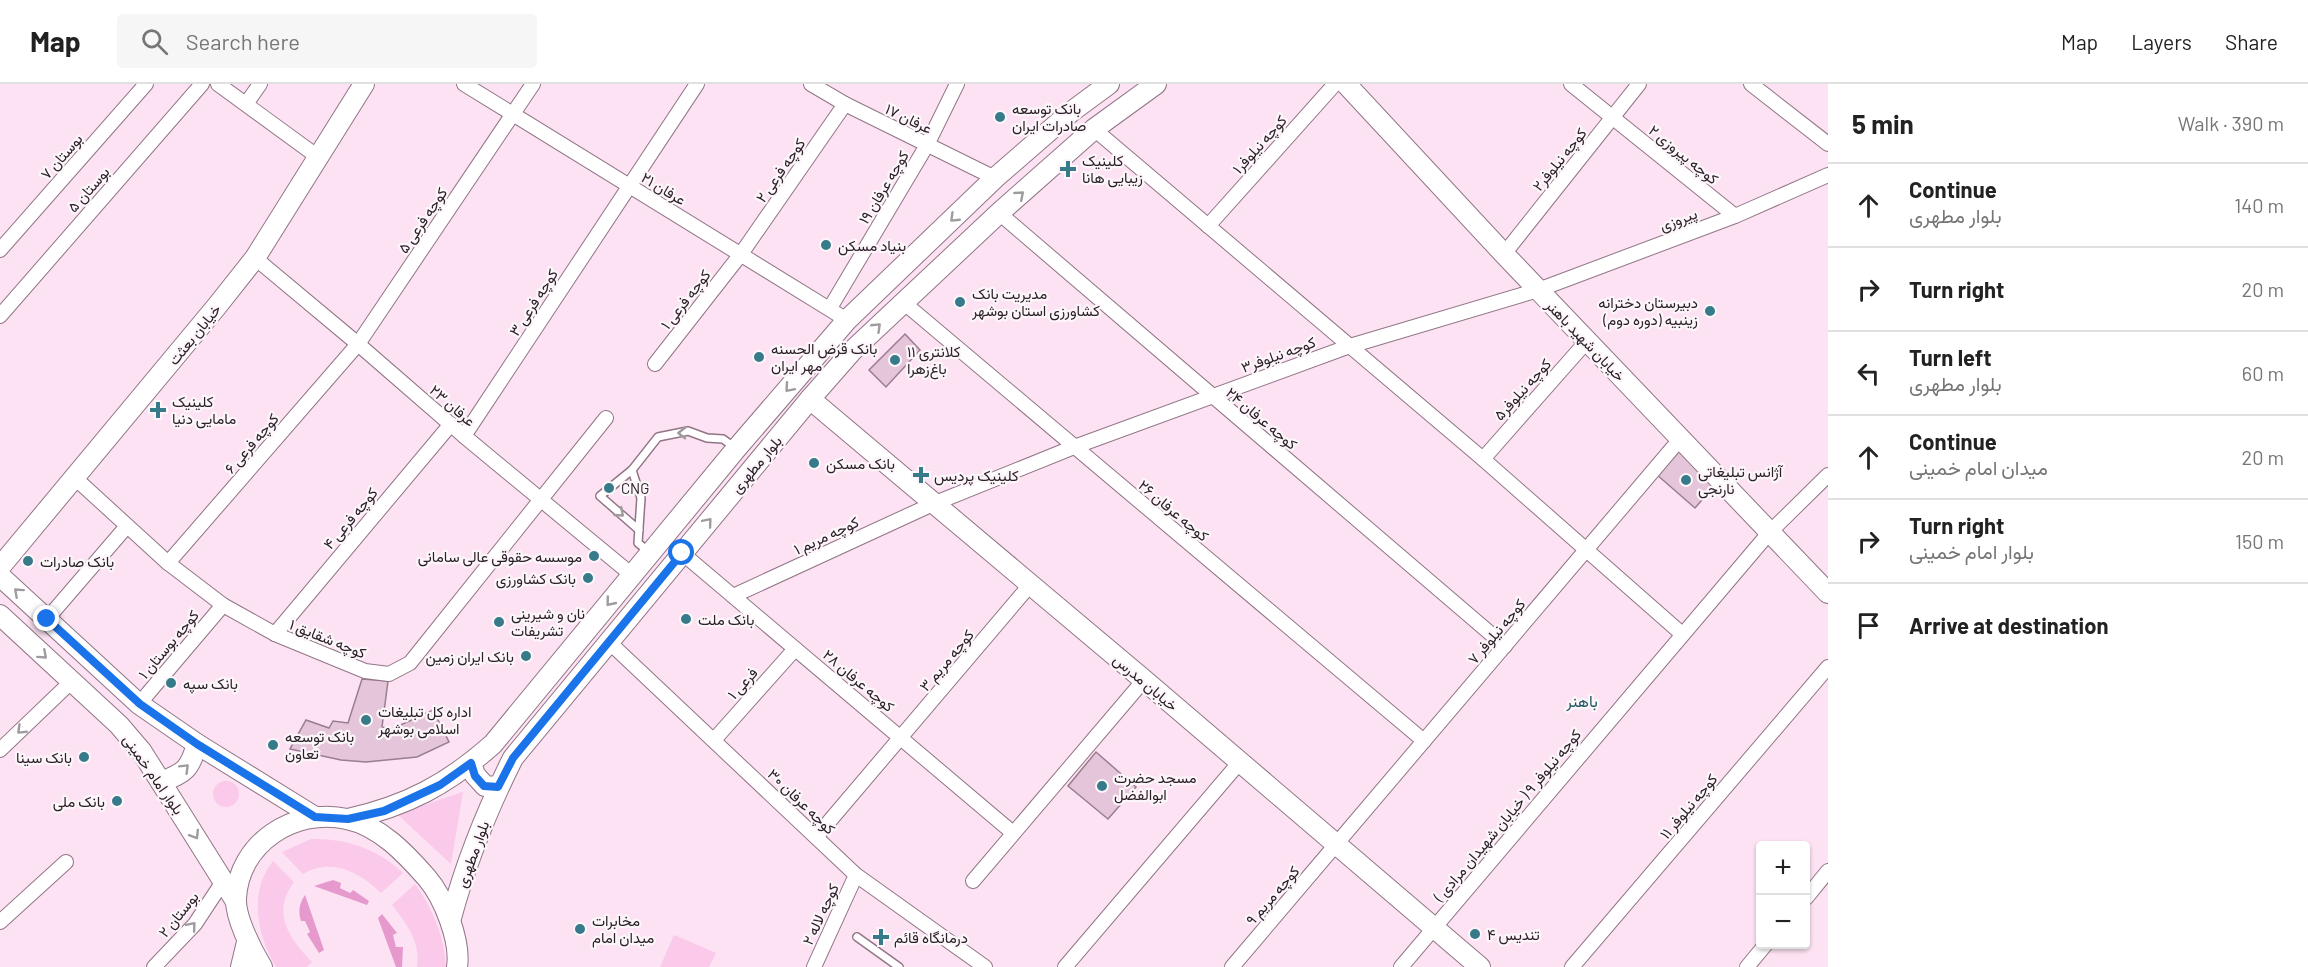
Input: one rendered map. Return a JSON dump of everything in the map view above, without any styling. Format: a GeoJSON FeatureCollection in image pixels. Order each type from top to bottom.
{"type":"FeatureCollection","features":[{"type":"Feature","properties":{"kind":"street","name":"بوستان ۷"},"geometry":{"type":"LineString","coordinates":[[0,250],[146,84]]}},
{"type":"Feature","properties":{"kind":"street","name":"بوستان ۵"},"geometry":{"type":"LineString","coordinates":[[0,316],[202,84]]}},
{"type":"Feature","properties":{"kind":"street"},"geometry":{"type":"LineString","coordinates":[[218,84],[318,157]]}},
{"type":"Feature","properties":{"kind":"street"},"geometry":{"type":"LineString","coordinates":[[246,104],[260,84]]}},
{"type":"Feature","properties":{"kind":"street","name":"خیابان بعثت"},"geometry":{"type":"LineString","coordinates":[[0,567],[255,258],[364,84]]}},
{"type":"Feature","properties":{"kind":"street","name":"عرفان ۲۱"},"geometry":{"type":"LineString","coordinates":[[464,84],[847,320]]}},
{"type":"Feature","properties":{"kind":"street"},"geometry":{"type":"LineString","coordinates":[[513,115],[533,84]]}},
{"type":"Feature","properties":{"kind":"street"},"geometry":{"type":"LineString","coordinates":[[629,186],[697,84]]}},
{"type":"Feature","properties":{"kind":"street","name":"عرفان ۱۷"},"geometry":{"type":"LineString","coordinates":[[811,84],[845,105],[995,178]]}},
{"type":"Feature","properties":{"kind":"street","name":"کوچه عرفان ۱۹"},"geometry":{"type":"LineString","coordinates":[[830,308],[927,145],[957,84]]}},
{"type":"Feature","properties":{"kind":"street","name":"بلوار مطهری"},"geometry":{"type":"LineString","coordinates":[[348,819],[384,811],[440,785],[493,744],[736,449],[847,320],[995,178],[1071,112],[1109,84]]}},
{"type":"Feature","properties":{"kind":"street","name":"بلوار مطهری"},"geometry":{"type":"LineString","coordinates":[[451,918],[462,878],[490,802],[513,758],[810,399],[854,350],[999,213],[1094,129],[1156,84]]}},
{"type":"Feature","properties":{"kind":"street","name":"کوچه نیلوفر۱"},"geometry":{"type":"LineString","coordinates":[[1208,226],[1335,84]]}},
{"type":"Feature","properties":{"kind":"street","name":"خیابان شهید باهنر"},"geometry":{"type":"LineString","coordinates":[[1346,84],[1538,290],[1828,593]]}},
{"type":"Feature","properties":{"kind":"street","name":"کوچه پیروزی ۲"},"geometry":{"type":"LineString","coordinates":[[1571,84],[1734,216]]}},
{"type":"Feature","properties":{"kind":"street","name":"کوچه نیلوفر۲"},"geometry":{"type":"LineString","coordinates":[[1504,254],[1639,84]]}},
{"type":"Feature","properties":{"kind":"street"},"geometry":{"type":"LineString","coordinates":[[1751,84],[1828,144]]}},
{"type":"Feature","properties":{"kind":"street","name":"کوچه فرعی ۲"},"geometry":{"type":"LineString","coordinates":[[741,254],[845,105]]}},
{"type":"Feature","properties":{"kind":"street","name":"کوچه فرعی ۵"},"geometry":{"type":"LineString","coordinates":[[358,344],[513,115]]}},
{"type":"Feature","properties":{"kind":"street"},"geometry":{"type":"LineString","coordinates":[[1094,129],[1483,459],[1682,634]]}},
{"type":"Feature","properties":{"kind":"street","name":"پیروزی"},"geometry":{"type":"LineString","coordinates":[[1538,290],[1734,216],[1828,175]]}},
{"type":"Feature","properties":{"kind":"street","name":"کوچه فرعی ۳"},"geometry":{"type":"LineString","coordinates":[[464,436],[629,186]]}},
{"type":"Feature","properties":{"kind":"street","name":"کوچه عرفان ۲۴"},"geometry":{"type":"LineString","coordinates":[[999,213],[1210,396],[1505,646]]}},
{"type":"Feature","properties":{"kind":"street","name":"کوچه فرعی ۱"},"geometry":{"type":"LineString","coordinates":[[655,364],[741,254]]}},
{"type":"Feature","properties":{"kind":"street","name":"عرفان ۲۳"},"geometry":{"type":"LineString","coordinates":[[255,258],[632,575]]}},
{"type":"Feature","properties":{"kind":"street","name":"کوچه نیلوفر۳"},"geometry":{"type":"LineString","coordinates":[[933,504],[1074,447],[1350,346],[1538,290]]}},
{"type":"Feature","properties":{"kind":"street","name":"کوچه عرفان ۲۶"},"geometry":{"type":"LineString","coordinates":[[903,302],[1424,741]]}},
{"type":"Feature","properties":{"kind":"street","name":"کوچه نیلوفر۵"},"geometry":{"type":"LineString","coordinates":[[1483,459],[1587,341]]}},
{"type":"Feature","properties":{"kind":"street","name":"کوچه فرعی ۶"},"geometry":{"type":"LineString","coordinates":[[168,563],[358,344]]}},
{"type":"Feature","properties":{"kind":"street","name":"خیابان مدرس"},"geometry":{"type":"LineString","coordinates":[[810,399],[1144,680],[1479,967]]}},
{"type":"Feature","properties":{"kind":"street"},"geometry":{"type":"LineString","coordinates":[[541,499],[606,418]]}},
{"type":"Feature","properties":{"kind":"street","name":"کوچه فرعی ۴"},"geometry":{"type":"LineString","coordinates":[[275,634],[451,424]]}},
{"type":"Feature","properties":{"kind":"street","name":"کوچه نیلوفر ۷"},"geometry":{"type":"LineString","coordinates":[[1336,844],[1675,442],[1681,438]]}},
{"type":"Feature","properties":{"kind":"street","name":"کوچه نیلوفر ۹ ( خیابان شهیدان مرادی )"},"geometry":{"type":"LineString","coordinates":[[1401,967],[1769,532],[1828,475]]}},
{"type":"Feature","properties":{"kind":"street","name":"کوچه شقایق ۱"},"geometry":{"type":"LineString","coordinates":[[75,478],[168,563],[223,605],[275,634],[365,671],[389,674],[410,663],[541,499]]}},
{"type":"Feature","properties":{"kind":"street","name":"کوچه مریم ۱"},"geometry":{"type":"LineString","coordinates":[[733,596],[933,504]]}},
{"type":"Feature","properties":{"kind":"street"},"geometry":{"type":"LineString","coordinates":[[47,619],[127,526]]}},
{"type":"Feature","properties":{"kind":"street","name":"کوچه عرفان ۲۸"},"geometry":{"type":"LineString","coordinates":[[682,553],[902,737],[1013,834]]}},
{"type":"Feature","properties":{"kind":"street"},"geometry":{"type":"LineString","coordinates":[[0,576],[140,704],[197,744],[315,817]]}},
{"type":"Feature","properties":{"kind":"street","name":"کوچه مریم ۳"},"geometry":{"type":"LineString","coordinates":[[816,837],[1030,585]]}},
{"type":"Feature","properties":{"kind":"street","name":"کوچه بوستان ۱"},"geometry":{"type":"LineString","coordinates":[[140,704],[223,605]]}},
{"type":"Feature","properties":{"kind":"street","name":"بلوار امام خمینی"},"geometry":{"type":"LineString","coordinates":[[0,615],[119,725],[142,752],[224,880],[235,900],[247,942]]}},
{"type":"Feature","properties":{"kind":"street","name":"کوچه عرفان ۳۰"},"geometry":{"type":"LineString","coordinates":[[609,642],[856,875],[985,967]]}},
{"type":"Feature","properties":{"kind":"street","name":"فرعی ۱"},"geometry":{"type":"LineString","coordinates":[[714,740],[795,648]]}},
{"type":"Feature","properties":{"kind":"street","name":"کوچه نیلوفر ۱۱"},"geometry":{"type":"LineString","coordinates":[[1572,967],[1828,667]]}},
{"type":"Feature","properties":{"kind":"street"},"geometry":{"type":"LineString","coordinates":[[973,881],[1144,680]]}},
{"type":"Feature","properties":{"kind":"street"},"geometry":{"type":"LineString","coordinates":[[0,750],[72,681]]}},
{"type":"Feature","properties":{"kind":"street"},"geometry":{"type":"LineString","coordinates":[[161,782],[182,774],[192,762],[197,744]]}},
{"type":"Feature","properties":{"kind":"street"},"geometry":{"type":"LineString","coordinates":[[471,763],[475,776],[484,786],[498,787]]}},
{"type":"Feature","properties":{"kind":"street"},"geometry":{"type":"LineString","coordinates":[[1065,967],[1239,763]]}},
{"type":"Feature","properties":{"kind":"street"},"geometry":{"type":"LineString","coordinates":[[235,900],[242,871],[252,853],[270,835],[291,823],[315,817],[348,819],[384,836],[410,858],[435,887],[451,918],[458,966]]}},
{"type":"Feature","properties":{"kind":"street","name":"کوچه مریم ۹"},"geometry":{"type":"LineString","coordinates":[[1232,967],[1336,844]]}},
{"type":"Feature","properties":{"kind":"street"},"geometry":{"type":"LineString","coordinates":[[0,921],[66,862]]}},
{"type":"Feature","properties":{"kind":"street"},"geometry":{"type":"LineString","coordinates":[[1809,895],[1828,872]]}},
{"type":"Feature","properties":{"kind":"street","name":"کوچه لاله ۲"},"geometry":{"type":"LineString","coordinates":[[814,967],[856,875]]}},
{"type":"Feature","properties":{"kind":"street","name":"بوستان ۲"},"geometry":{"type":"LineString","coordinates":[[154,967],[195,924],[224,880]]}},
{"type":"Feature","properties":{"kind":"street"},"geometry":{"type":"LineString","coordinates":[[242,967],[247,942]]}},
{"type":"Feature","properties":{"kind":"street"},"geometry":{"type":"LineString","coordinates":[[247,942],[262,967]]}},
{"type":"Feature","properties":{"kind":"street"},"geometry":{"type":"LineString","coordinates":[[1747,967],[1763,949]]}},
{"type":"Feature","properties":{"kind":"lane"},"geometry":{"type":"LineString","coordinates":[[639,530],[600,496],[632,470],[658,437],[688,431],[707,438],[723,439],[736,449]]}},
{"type":"Feature","properties":{"kind":"lane"},"geometry":{"type":"LineString","coordinates":[[632,470],[641,498],[638,543],[650,553]]}},
{"type":"Feature","properties":{"kind":"lane"},"geometry":{"type":"LineString","coordinates":[[857,937],[899,967]]}},
{"type":"Feature","properties":{"kind":"shaded area"},"geometry":{"type":"Polygon","coordinates":[[[226,781],[235,785],[239,794],[235,803],[226,807],[217,803],[213,794],[217,785],[226,781]]]}},
{"type":"Feature","properties":{"kind":"shaded area"},"geometry":{"type":"Polygon","coordinates":[[[463,792],[451,864],[397,814],[463,792]]]}},
{"type":"Feature","properties":{"kind":"shaded area"},"geometry":{"type":"Polygon","coordinates":[[[311,839],[349,843],[372,851],[403,873],[381,893],[364,879],[345,869],[324,867],[303,874],[282,852],[311,839]]]}},
{"type":"Feature","properties":{"kind":"shaded area"},"geometry":{"type":"Polygon","coordinates":[[[273,861],[294,882],[287,893],[284,915],[290,934],[312,962],[307,967],[276,967],[264,941],[258,914],[258,900],[265,873],[273,861]]]}},
{"type":"Feature","properties":{"kind":"shaded area"},"geometry":{"type":"Polygon","coordinates":[[[333,880],[341,883],[340,888],[350,893],[353,890],[369,901],[367,905],[314,886],[333,880]]]}},
{"type":"Feature","properties":{"kind":"shaded area"},"geometry":{"type":"Polygon","coordinates":[[[415,884],[436,923],[443,944],[446,967],[417,967],[415,941],[392,905],[415,884]]]}},
{"type":"Feature","properties":{"kind":"shaded area"},"geometry":{"type":"Polygon","coordinates":[[[305,895],[324,950],[319,953],[307,934],[310,932],[305,921],[301,921],[300,917],[301,901],[305,895]]]}},
{"type":"Feature","properties":{"kind":"shaded area"},"geometry":{"type":"Polygon","coordinates":[[[382,914],[397,933],[393,935],[396,947],[403,947],[402,967],[396,967],[378,918],[382,914]]]}},
{"type":"Feature","properties":{"kind":"shaded area"},"geometry":{"type":"Polygon","coordinates":[[[674,935],[716,953],[709,967],[660,967],[674,935]]]}},
{"type":"Feature","properties":{"kind":"building","name":"کلانتری ۱۱ باغ‌زهرا"},"geometry":{"type":"Polygon","coordinates":[[[905,334],[920,350],[886,387],[869,370],[905,334]]]}},
{"type":"Feature","properties":{"kind":"building","name":"آژانس تبلیغاتی نارنجی"},"geometry":{"type":"Polygon","coordinates":[[[1679,446],[1714,486],[1695,508],[1656,474],[1679,446]]]}},
{"type":"Feature","properties":{"kind":"building","name":"اداره کل تبلیغات اسلامی بوشهر"},"geometry":{"type":"Polygon","coordinates":[[[362,679],[388,681],[382,727],[392,729],[433,710],[449,742],[417,757],[366,762],[341,760],[290,749],[306,720],[329,728],[333,721],[348,723],[362,679]]]}},
{"type":"Feature","properties":{"kind":"building","name":"مسجد حضرت ابوالفضل"},"geometry":{"type":"Polygon","coordinates":[[[1096,752],[1136,787],[1108,819],[1068,786],[1096,752]]]}},
{"type":"Feature","properties":{"kind":"place","name":"بانک توسعه صادرات ایران"},"geometry":{"type":"Point","coordinates":[1000,117]}},
{"type":"Feature","properties":{"kind":"place","name":"کلینیک زیبایی هانا"},"geometry":{"type":"Point","coordinates":[1068,169]}},
{"type":"Feature","properties":{"kind":"place","name":"بنیاد مسکن"},"geometry":{"type":"Point","coordinates":[826,245]}},
{"type":"Feature","properties":{"kind":"place","name":"مدیریت بانک کشاورزی استان بوشهر"},"geometry":{"type":"Point","coordinates":[960,302]}},
{"type":"Feature","properties":{"kind":"place","name":"دبیرستان دخترانه زینبیه (دوره دوم)"},"geometry":{"type":"Point","coordinates":[1710,311]}},
{"type":"Feature","properties":{"kind":"place","name":"بانک قرض الحسنه مهر ایران"},"geometry":{"type":"Point","coordinates":[759,357]}},
{"type":"Feature","properties":{"kind":"place","name":"کلانتری ۱۱ باغ‌زهرا"},"geometry":{"type":"Point","coordinates":[895,360]}},
{"type":"Feature","properties":{"kind":"place","name":"کلینیک مامایی دنیا"},"geometry":{"type":"Point","coordinates":[158,410]}},
{"type":"Feature","properties":{"kind":"place","name":"بانک مسکن"},"geometry":{"type":"Point","coordinates":[814,463]}},
{"type":"Feature","properties":{"kind":"place","name":"کلینیک پردیس"},"geometry":{"type":"Point","coordinates":[921,475]}},
{"type":"Feature","properties":{"kind":"place","name":"آژانس تبلیغاتی نارنجی"},"geometry":{"type":"Point","coordinates":[1686,480]}},
{"type":"Feature","properties":{"kind":"place","name":"CNG"},"geometry":{"type":"Point","coordinates":[609,488]}},
{"type":"Feature","properties":{"kind":"place","name":"موسسه حقوقی عالی سامانی"},"geometry":{"type":"Point","coordinates":[594,556]}},
{"type":"Feature","properties":{"kind":"place","name":"بانک صادرات"},"geometry":{"type":"Point","coordinates":[28,561]}},
{"type":"Feature","properties":{"kind":"place","name":"بانک کشاورزی"},"geometry":{"type":"Point","coordinates":[588,578]}},
{"type":"Feature","properties":{"kind":"place","name":"بانک ملت"},"geometry":{"type":"Point","coordinates":[686,619]}},
{"type":"Feature","properties":{"kind":"place","name":"نان و شیرینی تشریفات"},"geometry":{"type":"Point","coordinates":[499,622]}},
{"type":"Feature","properties":{"kind":"place","name":"بانک ایران زمین"},"geometry":{"type":"Point","coordinates":[526,656]}},
{"type":"Feature","properties":{"kind":"place","name":"بانک سپه"},"geometry":{"type":"Point","coordinates":[171,683]}},
{"type":"Feature","properties":{"kind":"place","name":"اداره کل تبلیغات اسلامی بوشهر"},"geometry":{"type":"Point","coordinates":[366,720]}},
{"type":"Feature","properties":{"kind":"place","name":"بانک توسعه تعاون"},"geometry":{"type":"Point","coordinates":[273,745]}},
{"type":"Feature","properties":{"kind":"place","name":"بانک سینا"},"geometry":{"type":"Point","coordinates":[84,757]}},
{"type":"Feature","properties":{"kind":"place","name":"مسجد حضرت ابوالفضل"},"geometry":{"type":"Point","coordinates":[1102,786]}},
{"type":"Feature","properties":{"kind":"place","name":"بانک ملی"},"geometry":{"type":"Point","coordinates":[117,801]}},
{"type":"Feature","properties":{"kind":"place","name":"مخابرات میدان امام"},"geometry":{"type":"Point","coordinates":[580,929]}},
{"type":"Feature","properties":{"kind":"place","name":"تندیس ۴"},"geometry":{"type":"Point","coordinates":[1475,934]}},
{"type":"Feature","properties":{"kind":"place","name":"درمانگاه قائم"},"geometry":{"type":"Point","coordinates":[881,937]}},
{"type":"Feature","properties":{"kind":"district","name":"باهنر"},"geometry":{"type":"Point","coordinates":[1582,700]}},
{"type":"Feature","properties":{"kind":"route"},"geometry":{"type":"LineString","coordinates":[[47,619],[140,704],[197,744],[315,817],[348,819],[384,811],[440,785],[471,763],[475,776],[484,786],[498,787],[513,758],[682,553]]}}]}
